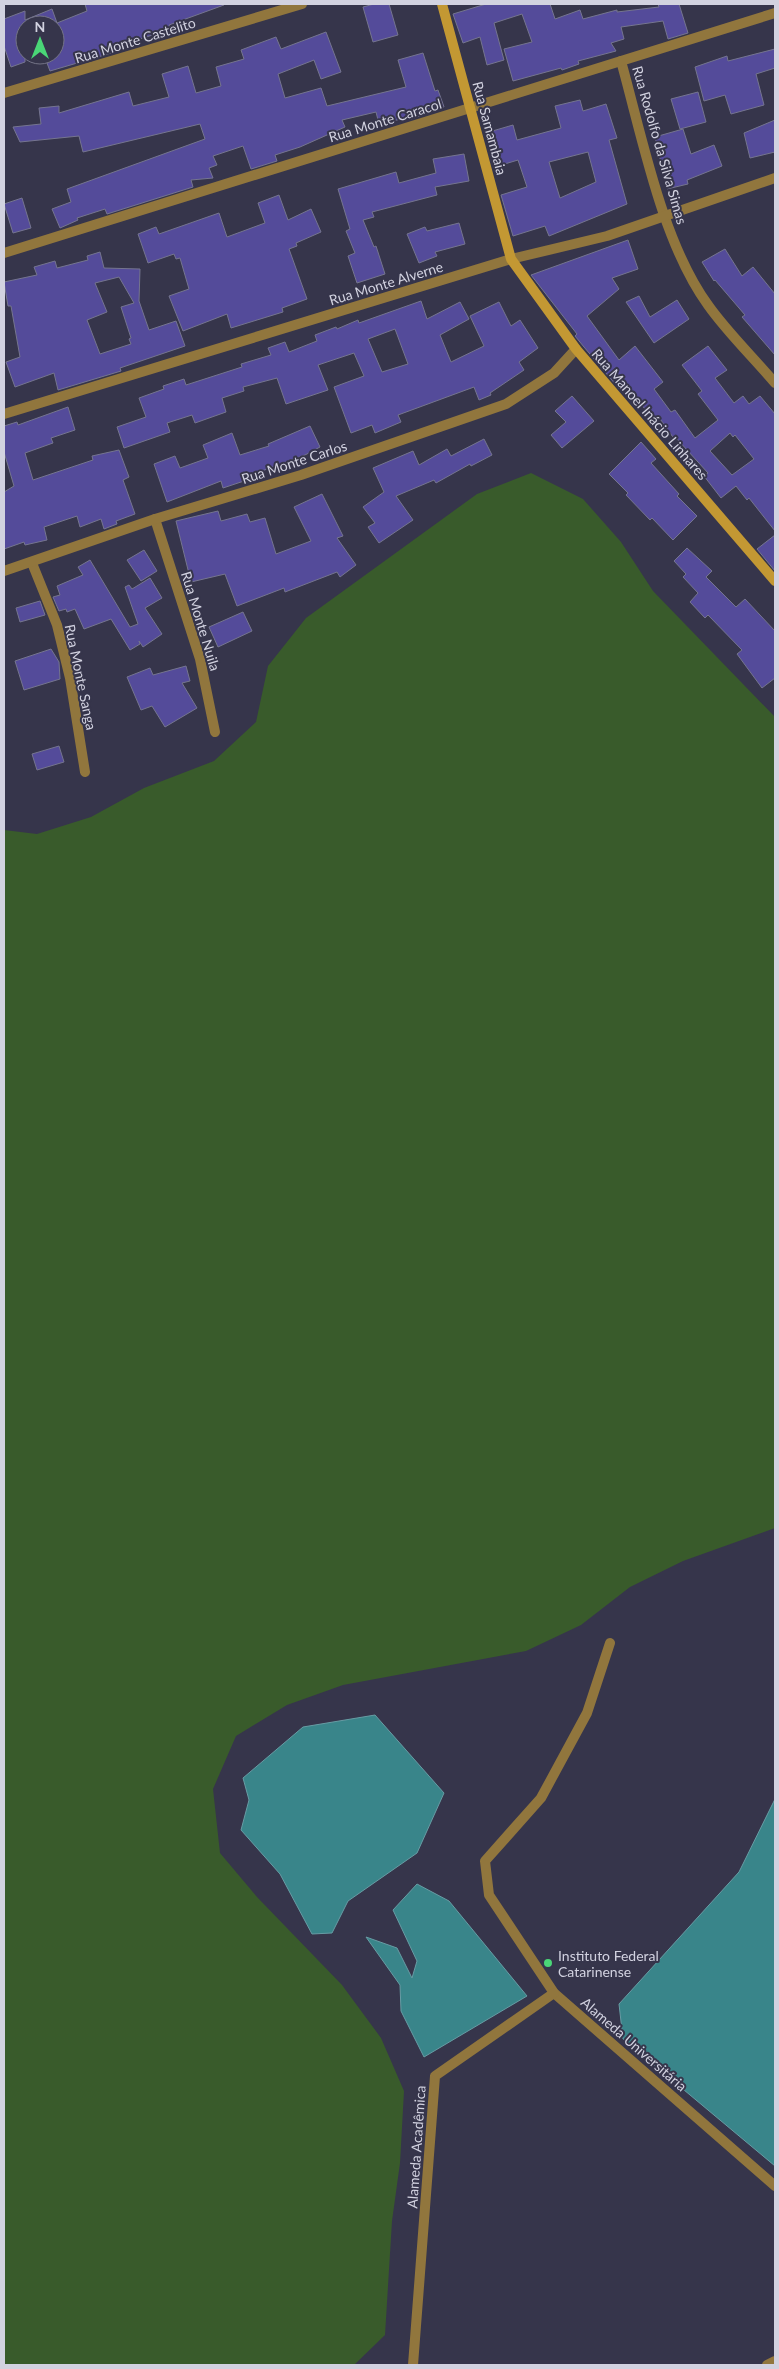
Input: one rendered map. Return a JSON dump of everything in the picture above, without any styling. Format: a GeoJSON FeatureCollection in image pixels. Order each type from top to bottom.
{"type":"FeatureCollection","features":[{"type":"Feature","properties":{"kind":"main road","name":"Rua Samambaia"},"geometry":{"type":"LineString","coordinates":[[442,4],[511,259]]}},
{"type":"Feature","properties":{"kind":"main road","name":"Rua Manoel Inácio Linhares"},"geometry":{"type":"LineString","coordinates":[[511,259],[576,349],[775,581]]}},
{"type":"Feature","properties":{"kind":"street","name":"Rua Monte Castelito"},"geometry":{"type":"LineString","coordinates":[[4,93],[302,4]]}},
{"type":"Feature","properties":{"kind":"street","name":"Rua Monte Caracol"},"geometry":{"type":"LineString","coordinates":[[4,253],[775,13]]}},
{"type":"Feature","properties":{"kind":"street","name":"Rua Rodolfo da Silva Simas"},"geometry":{"type":"LineString","coordinates":[[621,61],[665,217],[684,264],[708,305],[775,383]]}},
{"type":"Feature","properties":{"kind":"street","name":"Rua Monte Alverne"},"geometry":{"type":"LineString","coordinates":[[4,414],[511,259],[607,236],[775,178]]}},
{"type":"Feature","properties":{"kind":"street","name":"Rua Monte Carlos"},"geometry":{"type":"LineString","coordinates":[[4,572],[155,519],[301,475],[506,404],[554,373],[576,349]]}},
{"type":"Feature","properties":{"kind":"street","name":"Rua Monte Nuila"},"geometry":{"type":"LineString","coordinates":[[155,519],[200,659],[215,732]]}},
{"type":"Feature","properties":{"kind":"street","name":"Rua Monte Sanga"},"geometry":{"type":"LineString","coordinates":[[32,563],[57,625],[70,678],[86,772]]}},
{"type":"Feature","properties":{"kind":"street","name":"Alameda Universitária"},"geometry":{"type":"LineString","coordinates":[[610,1643],[587,1713],[540,1798],[485,1861],[489,1895],[554,1993],[775,2186]]}},
{"type":"Feature","properties":{"kind":"street","name":"Alameda Acadêmica"},"geometry":{"type":"LineString","coordinates":[[414,2365],[435,2076],[554,1993]]}},
{"type":"Feature","properties":{"kind":"street"},"geometry":{"type":"LineString","coordinates":[[767,2365],[775,2361]]}},
{"type":"Feature","properties":{"kind":"shaded area"},"geometry":{"type":"Polygon","coordinates":[[[531,473],[583,499],[621,542],[653,591],[775,717],[775,1528],[683,1561],[630,1587],[581,1625],[526,1651],[343,1685],[287,1705],[236,1736],[213,1789],[220,1853],[257,1897],[342,1985],[381,2038],[404,2091],[400,2163],[392,2221],[385,2335],[354,2365],[4,2365],[4,830],[37,834],[91,817],[144,788],[214,761],[256,722],[268,666],[306,618],[477,494],[531,473]]]}},
{"type":"Feature","properties":{"kind":"shaded area"},"geometry":{"type":"Polygon","coordinates":[[[375,1715],[444,1793],[417,1853],[348,1901],[332,1933],[312,1934],[280,1874],[241,1830],[249,1800],[243,1778],[303,1727],[375,1715]]]}},
{"type":"Feature","properties":{"kind":"shaded area"},"geometry":{"type":"Polygon","coordinates":[[[775,1799],[775,2166],[623,2039],[619,2004],[739,1872],[775,1799]]]}},
{"type":"Feature","properties":{"kind":"shaded area"},"geometry":{"type":"Polygon","coordinates":[[[417,1884],[449,1901],[527,1996],[424,2057],[401,2011],[400,1985],[366,1937],[397,1948],[412,1978],[417,1961],[393,1910],[417,1884]]]}},
{"type":"Feature","properties":{"kind":"building"},"geometry":{"type":"Polygon","coordinates":[[[85,4],[224,4],[169,25],[171,29],[134,41],[135,46],[50,71],[48,65],[65,65],[65,20],[87,11],[85,4]]]}},
{"type":"Feature","properties":{"kind":"building"},"geometry":{"type":"Polygon","coordinates":[[[374,4],[389,4],[398,35],[373,42],[363,7],[374,4]]]}},
{"type":"Feature","properties":{"kind":"building"},"geometry":{"type":"Polygon","coordinates":[[[486,4],[550,4],[555,19],[580,10],[583,19],[617,10],[617,12],[659,7],[658,4],[679,4],[688,33],[668,39],[663,21],[621,27],[624,39],[611,43],[616,51],[578,61],[579,64],[562,70],[561,68],[513,81],[504,49],[532,42],[522,14],[494,23],[504,60],[487,65],[480,37],[463,43],[453,14],[486,4]]]}},
{"type":"Feature","properties":{"kind":"building"},"geometry":{"type":"Polygon","coordinates":[[[52,9],[54,15],[37,15],[52,9]]]}},
{"type":"Feature","properties":{"kind":"building"},"geometry":{"type":"Polygon","coordinates":[[[25,11],[25,15],[15,15],[15,65],[17,65],[11,67],[4,46],[4,19],[25,11]]]}},
{"type":"Feature","properties":{"kind":"building"},"geometry":{"type":"Polygon","coordinates":[[[326,32],[341,72],[321,79],[314,60],[278,74],[285,98],[321,88],[327,106],[406,87],[398,60],[423,53],[435,91],[438,90],[444,107],[411,119],[410,117],[379,124],[376,112],[342,120],[345,127],[300,147],[275,155],[277,161],[251,169],[243,146],[213,156],[217,165],[209,168],[213,178],[191,180],[193,187],[107,214],[105,209],[77,218],[78,220],[60,228],[52,209],[71,202],[67,189],[205,139],[200,124],[83,152],[79,136],[20,142],[13,127],[41,124],[39,108],[59,106],[59,113],[129,92],[133,106],[169,97],[162,74],[188,66],[196,93],[221,86],[216,67],[244,59],[241,50],[276,37],[281,49],[326,32]]]}},
{"type":"Feature","properties":{"kind":"building"},"geometry":{"type":"Polygon","coordinates":[[[775,49],[775,68],[756,74],[764,105],[731,114],[725,95],[704,101],[695,67],[727,56],[728,61],[775,49]]]}},
{"type":"Feature","properties":{"kind":"building"},"geometry":{"type":"Polygon","coordinates":[[[698,92],[706,122],[680,129],[671,99],[698,92]]]}},
{"type":"Feature","properties":{"kind":"building"},"geometry":{"type":"Polygon","coordinates":[[[580,100],[583,111],[606,104],[617,138],[609,140],[627,204],[549,236],[545,226],[513,236],[501,195],[527,187],[518,160],[498,166],[489,132],[513,125],[517,140],[561,128],[555,106],[580,100]],[[588,152],[549,162],[560,198],[596,182],[588,152]]]}},
{"type":"Feature","properties":{"kind":"building"},"geometry":{"type":"Polygon","coordinates":[[[775,120],[775,152],[750,158],[744,133],[775,120]]]}},
{"type":"Feature","properties":{"kind":"building"},"geometry":{"type":"Polygon","coordinates":[[[683,129],[691,154],[714,145],[722,166],[687,180],[688,184],[667,189],[655,137],[683,129]]]}},
{"type":"Feature","properties":{"kind":"building"},"geometry":{"type":"Polygon","coordinates":[[[464,154],[469,181],[435,187],[437,195],[372,212],[374,217],[363,220],[374,247],[376,246],[385,274],[357,283],[348,256],[355,253],[346,231],[350,229],[338,189],[396,172],[399,183],[436,173],[433,159],[464,154]]]}},
{"type":"Feature","properties":{"kind":"building"},"geometry":{"type":"Polygon","coordinates":[[[279,195],[288,220],[311,209],[321,232],[296,243],[297,246],[289,249],[307,299],[282,308],[283,312],[231,328],[227,314],[183,331],[169,296],[189,289],[180,258],[176,259],[174,254],[148,263],[138,234],[156,227],[159,234],[219,213],[227,237],[265,223],[258,203],[279,195]]]}},
{"type":"Feature","properties":{"kind":"building"},"geometry":{"type":"Polygon","coordinates":[[[22,198],[31,228],[13,233],[4,204],[22,198]]]}},
{"type":"Feature","properties":{"kind":"building"},"geometry":{"type":"Polygon","coordinates":[[[459,223],[465,244],[435,252],[437,256],[419,263],[407,234],[425,227],[427,231],[459,223]]]}},
{"type":"Feature","properties":{"kind":"building"},"geometry":{"type":"Polygon","coordinates":[[[628,240],[638,269],[612,278],[619,289],[587,316],[619,360],[635,346],[663,382],[654,389],[671,412],[675,410],[695,438],[718,420],[698,394],[702,391],[682,365],[708,346],[727,370],[715,378],[734,403],[743,396],[749,404],[760,396],[775,414],[775,531],[749,498],[747,500],[736,486],[721,498],[704,476],[708,473],[677,439],[675,440],[658,416],[653,420],[630,389],[625,395],[622,392],[575,336],[577,334],[531,275],[628,240]],[[730,433],[710,451],[732,475],[754,459],[735,435],[733,437],[730,433]]]}},
{"type":"Feature","properties":{"kind":"building"},"geometry":{"type":"Polygon","coordinates":[[[725,249],[742,276],[753,267],[775,294],[775,355],[742,317],[745,315],[714,281],[702,262],[725,249]]]}},
{"type":"Feature","properties":{"kind":"building"},"geometry":{"type":"Polygon","coordinates":[[[100,252],[104,268],[140,269],[139,301],[149,330],[176,321],[185,346],[120,368],[121,371],[58,390],[54,373],[15,387],[6,362],[20,357],[11,306],[8,306],[4,282],[37,275],[34,267],[55,261],[57,268],[88,260],[87,256],[100,252]],[[119,277],[95,283],[107,312],[87,320],[100,354],[131,344],[129,339],[131,338],[121,307],[134,303],[119,277]]]}},
{"type":"Feature","properties":{"kind":"building"},"geometry":{"type":"Polygon","coordinates":[[[639,296],[650,317],[677,300],[689,319],[654,343],[626,302],[639,296]]]}},
{"type":"Feature","properties":{"kind":"building"},"geometry":{"type":"Polygon","coordinates":[[[421,301],[427,319],[460,302],[469,319],[440,335],[451,362],[484,346],[470,316],[499,302],[511,326],[520,320],[538,348],[519,362],[524,370],[490,393],[491,395],[479,400],[474,387],[398,415],[401,422],[375,433],[372,425],[351,433],[334,387],[364,376],[354,353],[318,365],[328,390],[286,404],[277,378],[243,387],[244,391],[222,398],[226,412],[195,423],[192,415],[167,423],[170,432],[124,448],[117,427],[146,417],[139,398],[164,389],[163,386],[184,379],[186,385],[242,367],[241,364],[271,355],[268,348],[285,342],[289,352],[317,341],[315,335],[336,327],[337,329],[358,320],[359,323],[421,301]],[[395,329],[368,339],[382,372],[408,364],[395,329]]]}},
{"type":"Feature","properties":{"kind":"building"},"geometry":{"type":"Polygon","coordinates":[[[572,396],[594,421],[562,448],[551,435],[566,422],[555,411],[572,396]]]}},
{"type":"Feature","properties":{"kind":"building"},"geometry":{"type":"Polygon","coordinates":[[[68,407],[75,430],[51,438],[53,443],[25,453],[33,480],[93,460],[92,456],[119,450],[129,477],[123,480],[135,514],[116,521],[117,524],[104,529],[101,519],[80,527],[77,516],[44,527],[47,540],[25,545],[24,542],[4,549],[4,492],[14,486],[4,452],[4,426],[17,422],[18,425],[68,407]]]}},
{"type":"Feature","properties":{"kind":"building"},"geometry":{"type":"Polygon","coordinates":[[[310,426],[320,447],[305,455],[243,478],[244,481],[223,488],[221,481],[167,502],[154,464],[175,456],[180,468],[208,458],[203,445],[232,433],[240,455],[269,446],[268,444],[310,426]]]}},
{"type":"Feature","properties":{"kind":"building"},"geometry":{"type":"Polygon","coordinates":[[[484,439],[492,455],[471,466],[470,464],[436,483],[434,480],[396,496],[413,520],[379,543],[368,527],[375,523],[363,507],[384,492],[373,468],[413,451],[419,465],[447,449],[451,456],[484,439]]]}},
{"type":"Feature","properties":{"kind":"building"},"geometry":{"type":"Polygon","coordinates":[[[641,442],[656,459],[651,463],[679,494],[677,496],[697,516],[673,540],[652,518],[650,520],[626,495],[628,493],[609,474],[641,442]]]}},
{"type":"Feature","properties":{"kind":"building"},"geometry":{"type":"Polygon","coordinates":[[[322,494],[343,536],[337,538],[356,565],[340,577],[337,572],[285,592],[284,588],[237,606],[225,574],[191,582],[176,521],[218,511],[221,521],[247,514],[250,522],[265,518],[276,554],[311,541],[294,507],[322,494]]]}},
{"type":"Feature","properties":{"kind":"building"},"geometry":{"type":"Polygon","coordinates":[[[775,535],[775,571],[757,549],[775,535]]]}},
{"type":"Feature","properties":{"kind":"building"},"geometry":{"type":"Polygon","coordinates":[[[687,548],[712,571],[706,577],[736,607],[745,599],[775,631],[775,678],[762,688],[737,654],[742,650],[708,615],[705,618],[690,602],[698,593],[683,577],[686,574],[674,561],[687,548]]]}},
{"type":"Feature","properties":{"kind":"building"},"geometry":{"type":"Polygon","coordinates":[[[144,550],[157,571],[141,581],[127,560],[144,550]]]}},
{"type":"Feature","properties":{"kind":"building"},"geometry":{"type":"Polygon","coordinates":[[[90,560],[130,627],[138,624],[125,587],[129,585],[132,589],[150,578],[162,598],[145,608],[162,634],[143,647],[139,641],[140,644],[130,650],[111,619],[84,629],[75,609],[67,612],[66,609],[59,611],[53,597],[60,595],[57,586],[83,575],[78,567],[90,560]]]}},
{"type":"Feature","properties":{"kind":"building"},"geometry":{"type":"Polygon","coordinates":[[[40,601],[45,615],[20,622],[16,608],[40,601]]]}},
{"type":"Feature","properties":{"kind":"building"},"geometry":{"type":"Polygon","coordinates":[[[243,612],[252,631],[218,647],[209,627],[243,612]]]}},
{"type":"Feature","properties":{"kind":"building"},"geometry":{"type":"Polygon","coordinates":[[[51,649],[59,662],[60,679],[24,690],[15,661],[51,649]]]}},
{"type":"Feature","properties":{"kind":"building"},"geometry":{"type":"Polygon","coordinates":[[[186,666],[190,681],[182,683],[197,708],[165,727],[152,706],[141,710],[127,677],[150,668],[153,675],[186,666]]]}},
{"type":"Feature","properties":{"kind":"building"},"geometry":{"type":"Polygon","coordinates":[[[59,746],[64,762],[37,770],[32,754],[59,746]]]}},
{"type":"Feature","properties":{"kind":"place","name":"Instituto Federal Catarinense"},"geometry":{"type":"Point","coordinates":[548,1963]}}]}
